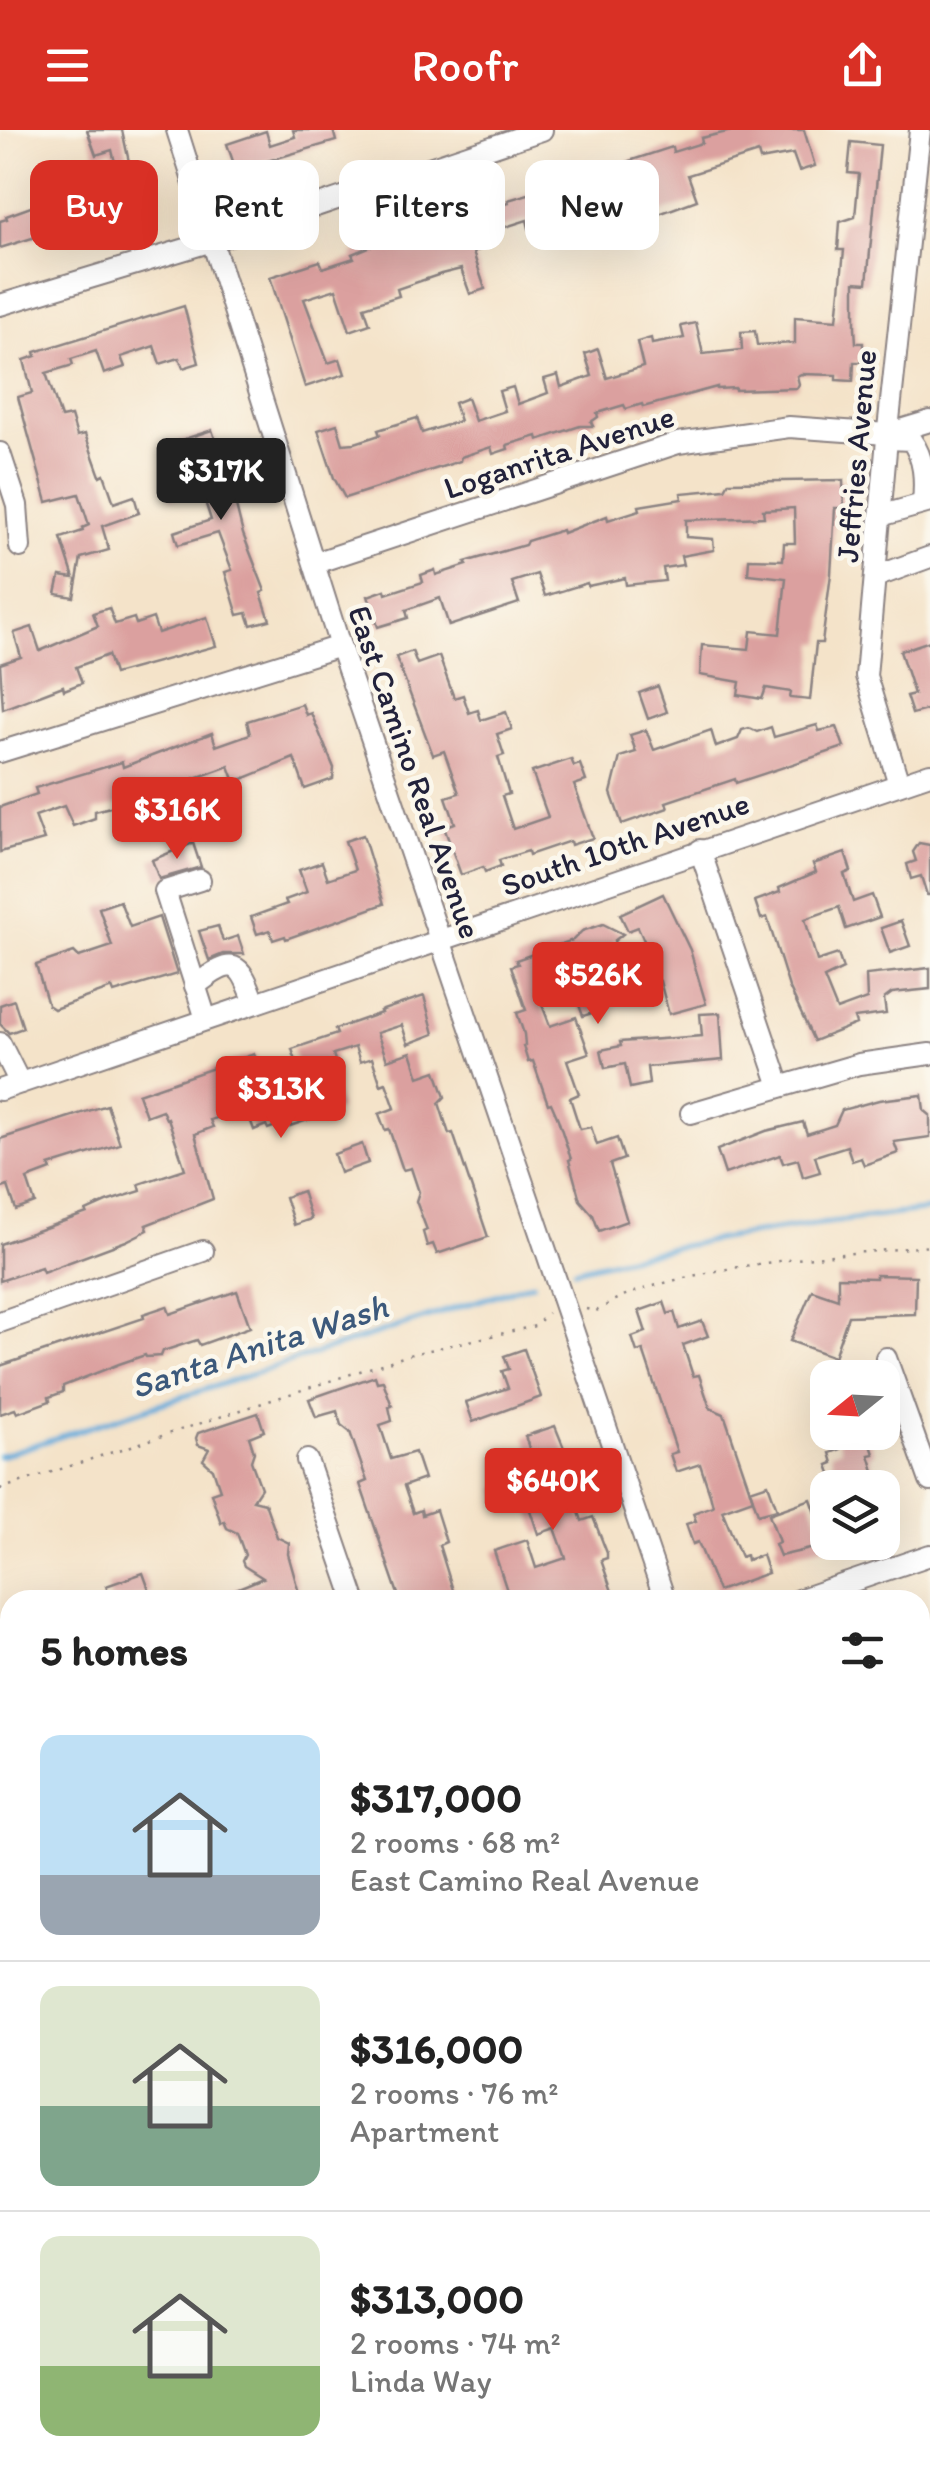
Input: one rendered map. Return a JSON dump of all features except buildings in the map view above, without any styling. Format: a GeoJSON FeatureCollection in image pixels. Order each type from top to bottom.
{"type":"FeatureCollection","features":[{"type":"Feature","properties":{"kind":"street","name":"East Camino Real Avenue"},"geometry":{"type":"LineString","coordinates":[[177,130],[186,160]]}},
{"type":"Feature","properties":{"kind":"street"},"geometry":{"type":"LineString","coordinates":[[319,205],[542,130]]}},
{"type":"Feature","properties":{"kind":"street","name":"Jeffries Avenue"},"geometry":{"type":"LineString","coordinates":[[899,784],[866,676],[920,130]]}},
{"type":"Feature","properties":{"kind":"street"},"geometry":{"type":"LineString","coordinates":[[0,305],[183,250]]}},
{"type":"Feature","properties":{"kind":"street","name":"East Camino Real Avenue"},"geometry":{"type":"LineString","coordinates":[[213,250],[340,646],[662,1590]]}},
{"type":"Feature","properties":{"kind":"street"},"geometry":{"type":"LineString","coordinates":[[887,437],[930,421]]}},
{"type":"Feature","properties":{"kind":"street","name":"Loganrita Avenue"},"geometry":{"type":"LineString","coordinates":[[314,563],[678,442],[789,427],[887,437]]}},
{"type":"Feature","properties":{"kind":"street"},"geometry":{"type":"LineString","coordinates":[[880,516],[926,502],[923,467],[916,445],[911,440],[887,437]]}},
{"type":"Feature","properties":{"kind":"street"},"geometry":{"type":"LineString","coordinates":[[0,453],[17,505],[20,546]]}},
{"type":"Feature","properties":{"kind":"street"},"geometry":{"type":"LineString","coordinates":[[875,576],[930,557]]}},
{"type":"Feature","properties":{"kind":"street"},"geometry":{"type":"LineString","coordinates":[[0,752],[340,646]]}},
{"type":"Feature","properties":{"kind":"street","name":"South 10th Avenue"},"geometry":{"type":"LineString","coordinates":[[10,1086],[930,774]]}},
{"type":"Feature","properties":{"kind":"street"},"geometry":{"type":"LineString","coordinates":[[700,850],[780,1086]]}},
{"type":"Feature","properties":{"kind":"street"},"geometry":{"type":"LineString","coordinates":[[200,880],[165,891],[206,1019]]}},
{"type":"Feature","properties":{"kind":"street"},"geometry":{"type":"LineString","coordinates":[[195,986],[210,974],[234,967],[248,978],[255,1002]]}},
{"type":"Feature","properties":{"kind":"street"},"geometry":{"type":"LineString","coordinates":[[0,1043],[10,1086]]}},
{"type":"Feature","properties":{"kind":"street"},"geometry":{"type":"LineString","coordinates":[[691,1113],[859,1064],[930,1054]]}},
{"type":"Feature","properties":{"kind":"street"},"geometry":{"type":"LineString","coordinates":[[0,1322],[204,1251]]}},
{"type":"Feature","properties":{"kind":"street"},"geometry":{"type":"LineString","coordinates":[[886,1358],[930,1481]]}},
{"type":"Feature","properties":{"kind":"street"},"geometry":{"type":"LineString","coordinates":[[307,1460],[352,1590]]}},
{"type":"Feature","properties":{"kind":"street"},"geometry":{"type":"LineString","coordinates":[[827,1590],[930,1555]]}},
{"type":"Feature","properties":{"kind":"path"},"geometry":{"type":"LineString","coordinates":[[579,1308],[596,1311],[622,1297],[743,1268],[930,1246]]}},
{"type":"Feature","properties":{"kind":"path"},"geometry":{"type":"LineString","coordinates":[[0,1488],[412,1354],[535,1326],[550,1310]]}},
{"type":"Feature","properties":{"kind":"waterway","name":"Santa Anita Wash"},"geometry":{"type":"LineString","coordinates":[[574,1270],[751,1234],[930,1210]]}},
{"type":"Feature","properties":{"kind":"waterway","name":"Santa Anita Wash"},"geometry":{"type":"LineString","coordinates":[[0,1456],[533,1283]]}}]}
